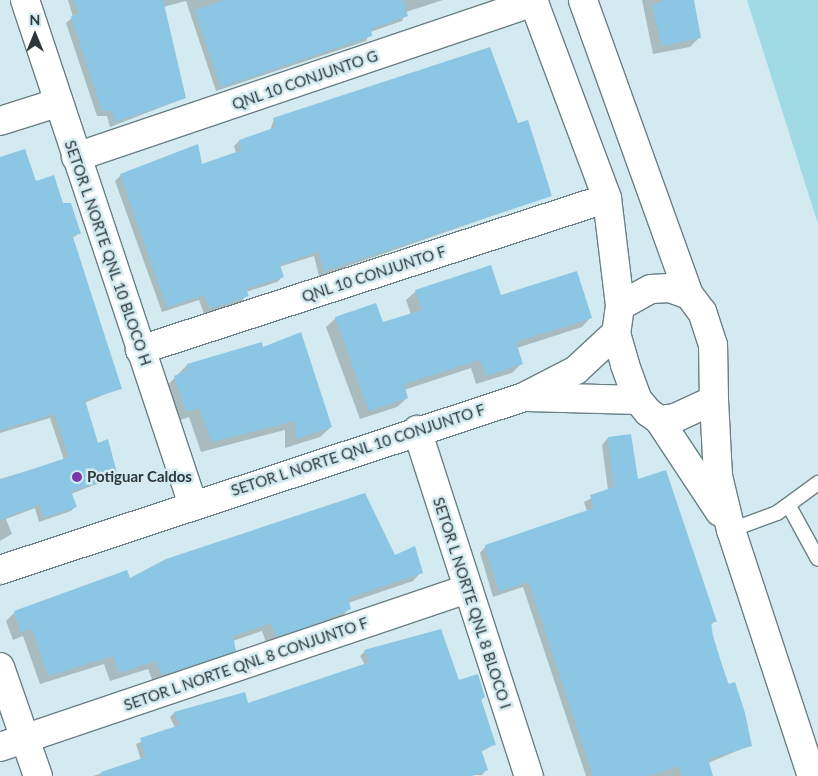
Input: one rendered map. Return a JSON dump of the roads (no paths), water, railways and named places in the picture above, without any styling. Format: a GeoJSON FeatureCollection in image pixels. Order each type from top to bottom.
{"type":"FeatureCollection","features":[{"type":"Feature","properties":{"kind":"street","name":"SETOR L NORTE QNL 10 BLOCO H"},"geometry":{"type":"LineString","coordinates":[[25,0],[57,103],[193,505]]}},
{"type":"Feature","properties":{"kind":"street"},"geometry":{"type":"LineString","coordinates":[[583,0],[689,295],[702,312],[713,345],[718,476],[731,530],[812,776]]}},
{"type":"Feature","properties":{"kind":"street"},"geometry":{"type":"LineString","coordinates":[[533,1],[607,198],[620,306],[616,333],[638,400],[658,420],[731,530]]}},
{"type":"Feature","properties":{"kind":"street","name":"QNL 10 CONJUNTO G"},"geometry":{"type":"LineString","coordinates":[[76,157],[533,1]]}},
{"type":"Feature","properties":{"kind":"street"},"geometry":{"type":"LineString","coordinates":[[0,121],[57,103]]}},
{"type":"Feature","properties":{"kind":"street","name":"QNL 10 CONJUNTO F"},"geometry":{"type":"LineString","coordinates":[[140,350],[607,198]]}},
{"type":"Feature","properties":{"kind":"street"},"geometry":{"type":"LineString","coordinates":[[620,306],[651,289],[670,288],[689,295]]}},
{"type":"Feature","properties":{"kind":"street"},"geometry":{"type":"LineString","coordinates":[[524,397],[576,370],[616,333]]}},
{"type":"Feature","properties":{"kind":"street"},"geometry":{"type":"LineString","coordinates":[[524,397],[638,400]]}},
{"type":"Feature","properties":{"kind":"street","name":"SETOR L NORTE QNL 10 CONJUNTO F"},"geometry":{"type":"LineString","coordinates":[[0,570],[417,430],[524,397]]}},
{"type":"Feature","properties":{"kind":"street"},"geometry":{"type":"LineString","coordinates":[[658,420],[691,413],[714,400]]}},
{"type":"Feature","properties":{"kind":"street","name":"SETOR L NORTE QNL 8 BLOCO I"},"geometry":{"type":"LineString","coordinates":[[417,430],[529,776]]}},
{"type":"Feature","properties":{"kind":"street","name":"SETOR L NORTE QNL 8 CONJUNTO F"},"geometry":{"type":"LineString","coordinates":[[13,743],[467,589]]}},
{"type":"Feature","properties":{"kind":"street"},"geometry":{"type":"LineString","coordinates":[[0,668],[13,743],[38,776]]}},
{"type":"Feature","properties":{"kind":"lane"},"geometry":{"type":"LineString","coordinates":[[731,530],[789,506],[818,483]]}},
{"type":"Feature","properties":{"kind":"lane"},"geometry":{"type":"LineString","coordinates":[[789,506],[818,559]]}},
{"type":"Feature","properties":{"kind":"place","name":"Potiguar Caldos"},"geometry":{"type":"Point","coordinates":[77,477]}}]}
